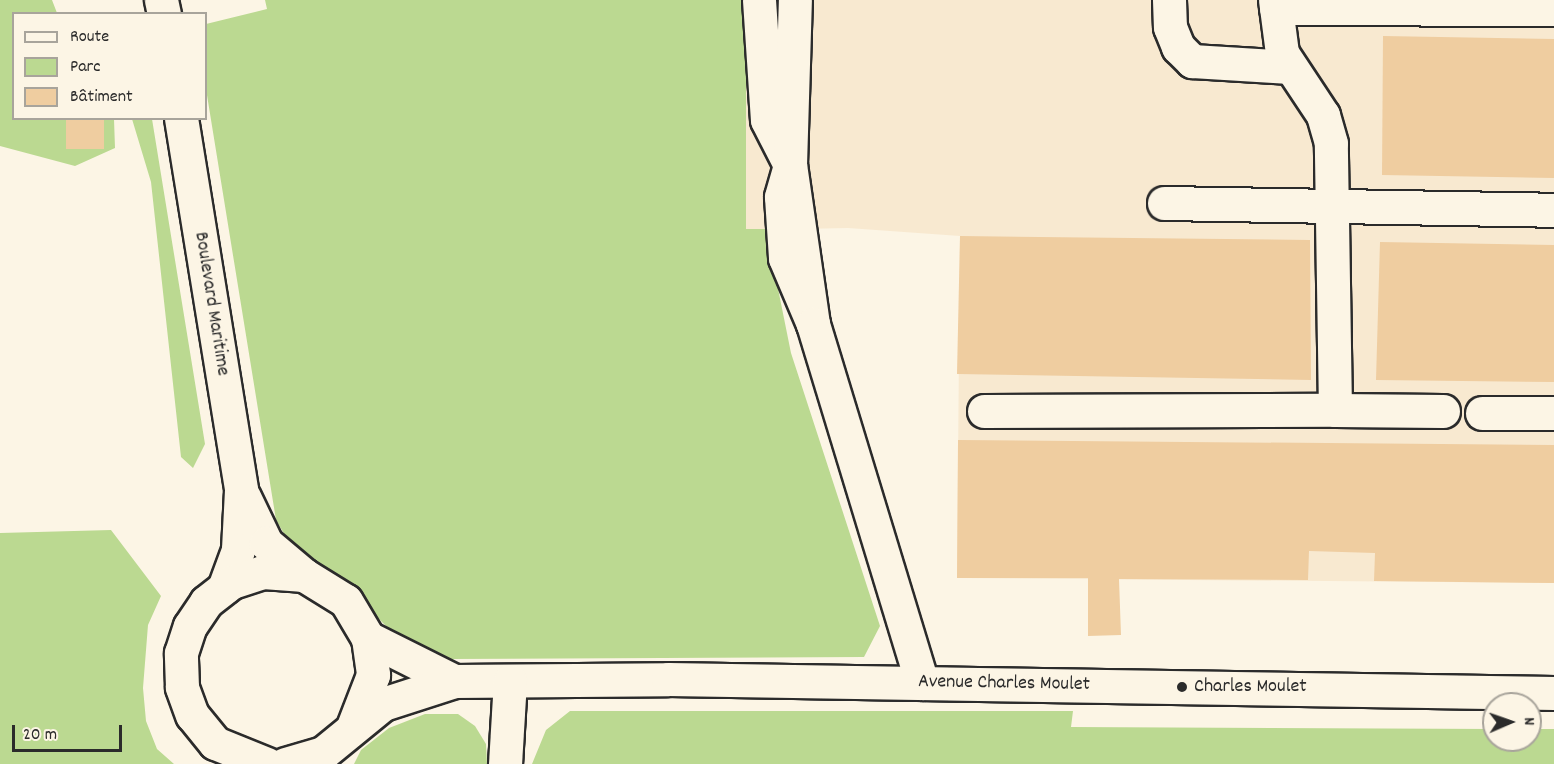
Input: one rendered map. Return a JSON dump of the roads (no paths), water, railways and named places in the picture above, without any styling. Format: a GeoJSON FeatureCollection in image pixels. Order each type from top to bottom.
{"type":"FeatureCollection","features":[{"type":"Feature","properties":{"kind":"street"},"geometry":{"type":"LineString","coordinates":[[759,0],[767,120],[790,165]]}},
{"type":"Feature","properties":{"kind":"street"},"geometry":{"type":"LineString","coordinates":[[795,0],[790,165],[780,229],[785,258],[813,324],[922,683]]}},
{"type":"Feature","properties":{"kind":"street"},"geometry":{"type":"LineString","coordinates":[[1169,0],[1170,27],[1178,47],[1192,61],[1290,67]]}},
{"type":"Feature","properties":{"kind":"street"},"geometry":{"type":"LineString","coordinates":[[1335,410],[1331,143],[1323,115],[1290,67],[1276,30],[1276,4],[1554,9]]}},
{"type":"Feature","properties":{"kind":"street","name":"Boulevard Maritime"},"geometry":{"type":"LineString","coordinates":[[181,120],[241,490],[238,549],[224,588]]}},
{"type":"Feature","properties":{"kind":"street"},"geometry":{"type":"LineString","coordinates":[[1164,203],[1554,210]]}},
{"type":"Feature","properties":{"kind":"street"},"geometry":{"type":"LineString","coordinates":[[984,411],[1443,411]]}},
{"type":"Feature","properties":{"kind":"street"},"geometry":{"type":"LineString","coordinates":[[1482,413],[1554,413]]}},
{"type":"Feature","properties":{"kind":"street","name":"Boulevard Maritime"},"geometry":{"type":"LineString","coordinates":[[241,490],[266,543],[304,575],[346,601],[368,638]]}},
{"type":"Feature","properties":{"kind":"street"},"geometry":{"type":"LineString","coordinates":[[258,763],[215,743],[192,715],[182,687],[181,653],[190,626],[224,588],[263,572],[304,575]]}},
{"type":"Feature","properties":{"kind":"street"},"geometry":{"type":"LineString","coordinates":[[350,731],[373,675],[368,638]]}},
{"type":"Feature","properties":{"kind":"street","name":"Avenue Charles Moulet"},"geometry":{"type":"LineString","coordinates":[[368,638],[454,681]]}},
{"type":"Feature","properties":{"kind":"street","name":"Avenue Charles Moulet"},"geometry":{"type":"LineString","coordinates":[[323,758],[350,731],[383,704],[454,681],[922,683],[1554,693]]}},
{"type":"Feature","properties":{"kind":"street"},"geometry":{"type":"LineString","coordinates":[[505,764],[510,681]]}},
{"type":"Feature","properties":{"kind":"street"},"geometry":{"type":"LineString","coordinates":[[285,764],[323,758]]}},
{"type":"Feature","properties":{"kind":"place","name":"Charles Moulet"},"geometry":{"type":"Point","coordinates":[1182,687]}}]}
